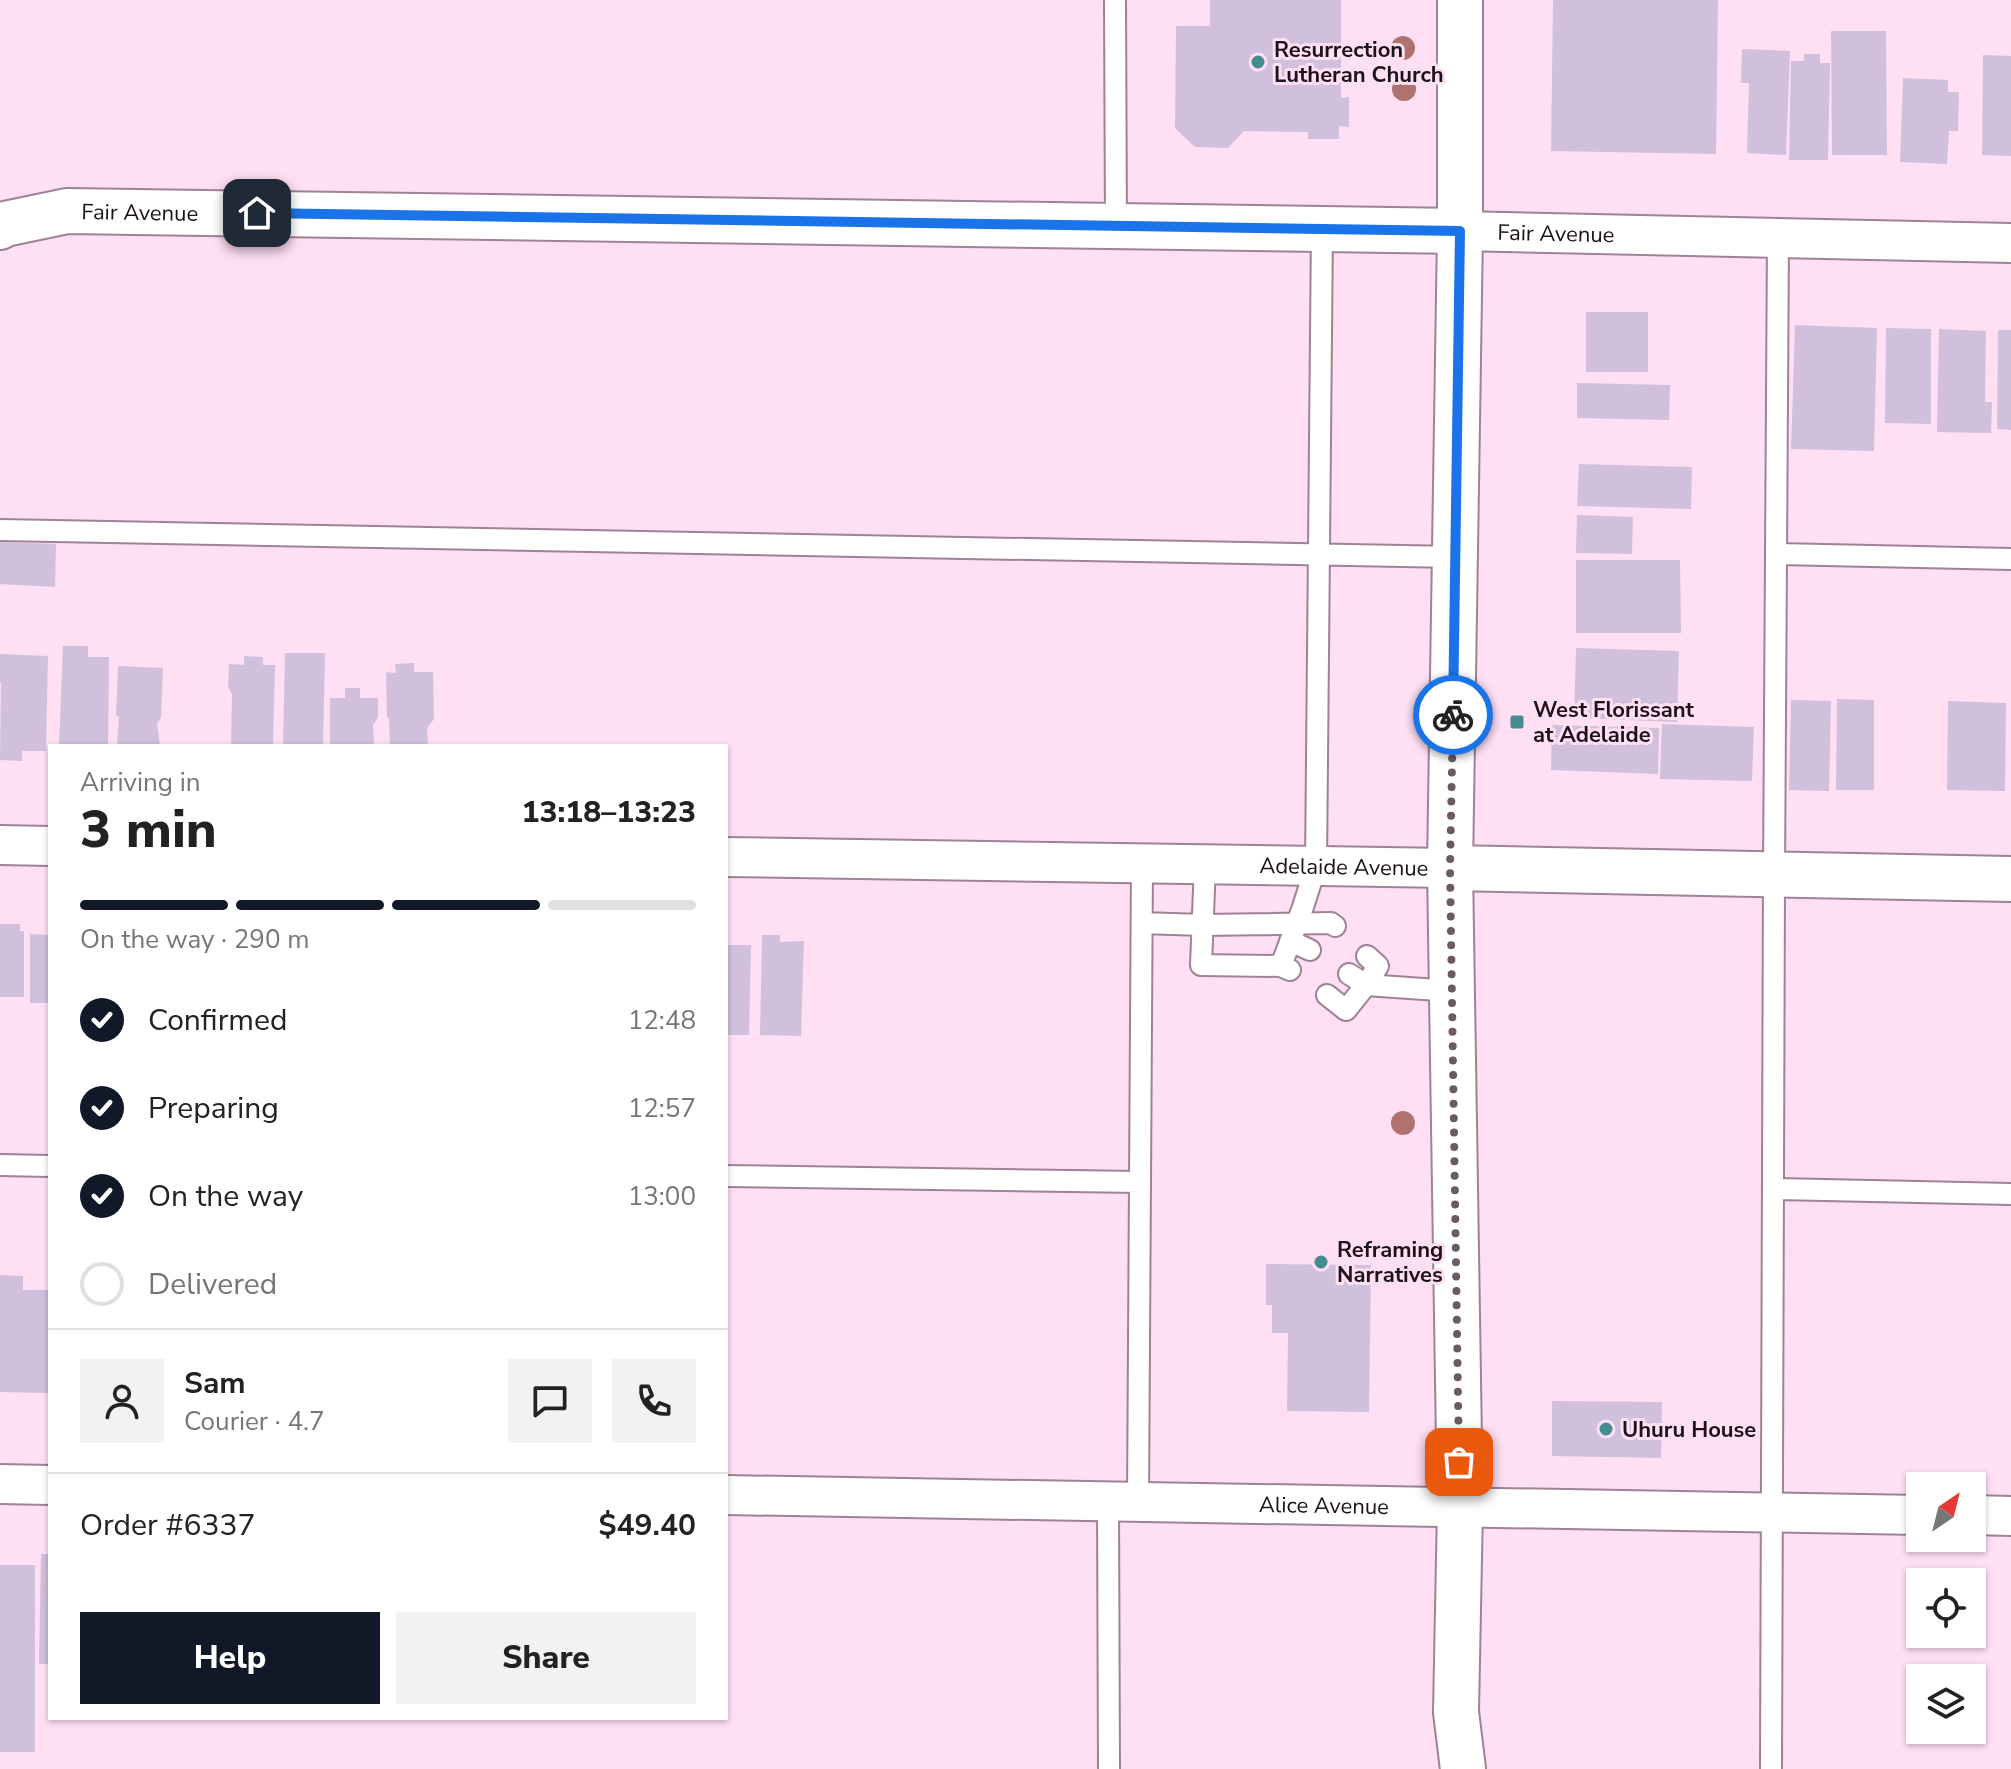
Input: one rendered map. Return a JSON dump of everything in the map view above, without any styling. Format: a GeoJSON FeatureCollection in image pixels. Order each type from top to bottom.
{"type":"FeatureCollection","features":[{"type":"Feature","properties":{"kind":"main road"},"geometry":{"type":"LineString","coordinates":[[1460,0],[1460,231],[1450,868],[1460,1507],[1456,1712],[1463,1769]]}},
{"type":"Feature","properties":{"kind":"main road","name":"Fair Avenue"},"geometry":{"type":"LineString","coordinates":[[0,227],[67,211],[1460,231]]}},
{"type":"Feature","properties":{"kind":"main road","name":"Adelaide Avenue"},"geometry":{"type":"LineString","coordinates":[[1450,868],[2011,879]]}},
{"type":"Feature","properties":{"kind":"street","name":"Fair Avenue"},"geometry":{"type":"LineString","coordinates":[[1460,231],[2011,243]]}},
{"type":"Feature","properties":{"kind":"street"},"geometry":{"type":"LineString","coordinates":[[0,845],[48,846]]}},
{"type":"Feature","properties":{"kind":"street","name":"Adelaide Avenue"},"geometry":{"type":"LineString","coordinates":[[728,857],[1450,868]]}},
{"type":"Feature","properties":{"kind":"street"},"geometry":{"type":"LineString","coordinates":[[0,1484],[48,1485]]}},
{"type":"Feature","properties":{"kind":"street","name":"Alice Avenue"},"geometry":{"type":"LineString","coordinates":[[728,1495],[1906,1515]]}},
{"type":"Feature","properties":{"kind":"street"},"geometry":{"type":"LineString","coordinates":[[1986,1515],[2011,1516]]}},
{"type":"Feature","properties":{"kind":"street"},"geometry":{"type":"LineString","coordinates":[[1441,1769],[1456,1712]]}},
{"type":"Feature","properties":{"kind":"lane"},"geometry":{"type":"LineString","coordinates":[[1115,0],[1116,227]]}},
{"type":"Feature","properties":{"kind":"lane"},"geometry":{"type":"LineString","coordinates":[[1205,864],[1201,965],[1286,968],[1293,933],[1316,866],[1322,229]]}},
{"type":"Feature","properties":{"kind":"lane"},"geometry":{"type":"LineString","coordinates":[[1771,1769],[1778,238]]}},
{"type":"Feature","properties":{"kind":"lane"},"geometry":{"type":"LineString","coordinates":[[0,530],[1455,557]]}},
{"type":"Feature","properties":{"kind":"lane"},"geometry":{"type":"LineString","coordinates":[[1776,554],[2011,559]]}},
{"type":"Feature","properties":{"kind":"lane"},"geometry":{"type":"LineString","coordinates":[[1109,1769],[1140,1182],[1142,863]]}},
{"type":"Feature","properties":{"kind":"lane"},"geometry":{"type":"LineString","coordinates":[[1142,923],[1293,933],[1331,923],[1335,926]]}},
{"type":"Feature","properties":{"kind":"lane"},"geometry":{"type":"LineString","coordinates":[[1293,933],[1310,950]]}},
{"type":"Feature","properties":{"kind":"lane"},"geometry":{"type":"LineString","coordinates":[[1327,995],[1346,1010],[1357,979],[1378,966],[1367,956]]}},
{"type":"Feature","properties":{"kind":"lane"},"geometry":{"type":"LineString","coordinates":[[1357,979],[1452,991]]}},
{"type":"Feature","properties":{"kind":"lane"},"geometry":{"type":"LineString","coordinates":[[0,1165],[48,1166]]}},
{"type":"Feature","properties":{"kind":"lane"},"geometry":{"type":"LineString","coordinates":[[728,1176],[1140,1182]]}},
{"type":"Feature","properties":{"kind":"lane"},"geometry":{"type":"LineString","coordinates":[[1774,1189],[2011,1194]]}},
{"type":"Feature","properties":{"kind":"building","name":"Resurrection Lutheran Church"},"geometry":{"type":"Polygon","coordinates":[[[1210,0],[1341,0],[1341,98],[1349,97],[1349,127],[1339,126],[1339,139],[1308,139],[1308,132],[1244,131],[1228,148],[1195,147],[1175,128],[1176,26],[1210,26],[1210,0]]]}},
{"type":"Feature","properties":{"kind":"building"},"geometry":{"type":"Polygon","coordinates":[[[1553,0],[1718,0],[1716,154],[1551,151],[1553,0]]]}},
{"type":"Feature","properties":{"kind":"building"},"geometry":{"type":"Polygon","coordinates":[[[1831,31],[1886,31],[1887,155],[1832,155],[1831,31]]]}},
{"type":"Feature","properties":{"kind":"building"},"geometry":{"type":"Polygon","coordinates":[[[1742,49],[1790,51],[1786,155],[1747,153],[1749,83],[1741,83],[1742,49]]]}},
{"type":"Feature","properties":{"kind":"building"},"geometry":{"type":"Polygon","coordinates":[[[1804,54],[1820,54],[1820,63],[1830,63],[1828,160],[1789,160],[1791,61],[1804,61],[1804,54]]]}},
{"type":"Feature","properties":{"kind":"building"},"geometry":{"type":"Polygon","coordinates":[[[1983,55],[2011,56],[2011,156],[1982,155],[1983,55]]]}},
{"type":"Feature","properties":{"kind":"building"},"geometry":{"type":"Polygon","coordinates":[[[1903,78],[1948,80],[1948,92],[1959,92],[1958,131],[1949,131],[1947,164],[1900,162],[1903,78]]]}},
{"type":"Feature","properties":{"kind":"building"},"geometry":{"type":"Polygon","coordinates":[[[1586,312],[1648,312],[1648,372],[1586,372],[1586,312]]]}},
{"type":"Feature","properties":{"kind":"building"},"geometry":{"type":"Polygon","coordinates":[[[1795,325],[1877,328],[1874,451],[1791,449],[1795,325]]]}},
{"type":"Feature","properties":{"kind":"building"},"geometry":{"type":"Polygon","coordinates":[[[1886,328],[1931,329],[1931,424],[1885,423],[1886,328]]]}},
{"type":"Feature","properties":{"kind":"building"},"geometry":{"type":"Polygon","coordinates":[[[1939,329],[1986,331],[1985,402],[1992,402],[1991,433],[1937,432],[1939,329]]]}},
{"type":"Feature","properties":{"kind":"building"},"geometry":{"type":"Polygon","coordinates":[[[1998,330],[2011,330],[2011,430],[1997,429],[1998,330]]]}},
{"type":"Feature","properties":{"kind":"building"},"geometry":{"type":"Polygon","coordinates":[[[1577,383],[1670,385],[1669,420],[1577,418],[1577,383]]]}},
{"type":"Feature","properties":{"kind":"building"},"geometry":{"type":"Polygon","coordinates":[[[1579,464],[1692,467],[1691,509],[1577,506],[1579,464]]]}},
{"type":"Feature","properties":{"kind":"building"},"geometry":{"type":"Polygon","coordinates":[[[1577,515],[1633,517],[1632,554],[1576,553],[1577,515]]]}},
{"type":"Feature","properties":{"kind":"building"},"geometry":{"type":"Polygon","coordinates":[[[0,542],[56,544],[55,587],[0,584],[0,542]]]}},
{"type":"Feature","properties":{"kind":"building"},"geometry":{"type":"Polygon","coordinates":[[[1576,560],[1680,560],[1681,633],[1576,633],[1576,560]]]}},
{"type":"Feature","properties":{"kind":"building"},"geometry":{"type":"Polygon","coordinates":[[[63,646],[88,646],[88,657],[109,657],[108,744],[59,744],[63,646]]]}},
{"type":"Feature","properties":{"kind":"building"},"geometry":{"type":"Polygon","coordinates":[[[1576,648],[1679,651],[1677,722],[1574,718],[1576,648]]]}},
{"type":"Feature","properties":{"kind":"building"},"geometry":{"type":"Polygon","coordinates":[[[285,653],[325,653],[323,744],[283,744],[285,653]]]}},
{"type":"Feature","properties":{"kind":"building"},"geometry":{"type":"Polygon","coordinates":[[[0,654],[48,656],[46,751],[22,751],[22,761],[0,760],[0,654]]]}},
{"type":"Feature","properties":{"kind":"building"},"geometry":{"type":"Polygon","coordinates":[[[244,656],[263,657],[263,665],[275,665],[273,744],[231,744],[229,664],[244,665],[244,656]]]}},
{"type":"Feature","properties":{"kind":"building"},"geometry":{"type":"Polygon","coordinates":[[[414,663],[414,672],[433,672],[434,719],[427,728],[428,744],[390,744],[386,672],[396,673],[395,664],[414,663]]]}},
{"type":"Feature","properties":{"kind":"building"},"geometry":{"type":"Polygon","coordinates":[[[118,666],[163,668],[161,718],[157,723],[160,744],[117,744],[119,716],[116,716],[118,666]]]}},
{"type":"Feature","properties":{"kind":"building"},"geometry":{"type":"Polygon","coordinates":[[[345,688],[360,688],[360,698],[378,698],[378,718],[373,725],[374,744],[330,744],[330,698],[345,698],[345,688]]]}},
{"type":"Feature","properties":{"kind":"building"},"geometry":{"type":"Polygon","coordinates":[[[1837,699],[1874,700],[1874,790],[1836,790],[1837,699]]]}},
{"type":"Feature","properties":{"kind":"building"},"geometry":{"type":"Polygon","coordinates":[[[1791,700],[1831,701],[1829,791],[1789,790],[1791,700]]]}},
{"type":"Feature","properties":{"kind":"building"},"geometry":{"type":"Polygon","coordinates":[[[1948,701],[2006,703],[2005,791],[1947,790],[1948,701]]]}},
{"type":"Feature","properties":{"kind":"building"},"geometry":{"type":"Polygon","coordinates":[[[1662,724],[1754,727],[1752,781],[1660,779],[1662,724]]]}},
{"type":"Feature","properties":{"kind":"building"},"geometry":{"type":"Polygon","coordinates":[[[1552,725],[1659,728],[1658,774],[1551,770],[1552,725]]]}},
{"type":"Feature","properties":{"kind":"building"},"geometry":{"type":"Polygon","coordinates":[[[0,924],[20,924],[20,931],[24,931],[24,997],[0,997],[0,924]]]}},
{"type":"Feature","properties":{"kind":"building"},"geometry":{"type":"Polygon","coordinates":[[[30,934],[48,935],[48,1003],[30,1003],[30,934]]]}},
{"type":"Feature","properties":{"kind":"building"},"geometry":{"type":"Polygon","coordinates":[[[762,935],[780,935],[780,942],[804,941],[801,1036],[760,1035],[762,935]]]}},
{"type":"Feature","properties":{"kind":"building"},"geometry":{"type":"Polygon","coordinates":[[[728,945],[751,945],[749,1035],[728,1035],[728,945]]]}},
{"type":"Feature","properties":{"kind":"building"},"geometry":{"type":"Polygon","coordinates":[[[1266,1264],[1371,1265],[1369,1412],[1287,1411],[1288,1333],[1272,1333],[1272,1305],[1266,1305],[1266,1264]]]}},
{"type":"Feature","properties":{"kind":"building"},"geometry":{"type":"Polygon","coordinates":[[[0,1275],[23,1276],[23,1290],[48,1290],[48,1393],[0,1392],[0,1275]]]}},
{"type":"Feature","properties":{"kind":"building","name":"Uhuru House"},"geometry":{"type":"Polygon","coordinates":[[[1552,1401],[1662,1402],[1661,1458],[1552,1456],[1552,1401]]]}},
{"type":"Feature","properties":{"kind":"building"},"geometry":{"type":"Polygon","coordinates":[[[41,1554],[48,1554],[48,1664],[39,1664],[41,1554]]]}},
{"type":"Feature","properties":{"kind":"building"},"geometry":{"type":"Polygon","coordinates":[[[0,1565],[35,1565],[35,1752],[0,1752],[0,1565]]]}},
{"type":"Feature","properties":{"kind":"way so far"},"geometry":{"type":"LineString","coordinates":[[1453,715],[1450,868],[1459,1462]]}},
{"type":"Feature","properties":{"kind":"place","name":"Resurrection Lutheran Church"},"geometry":{"type":"Point","coordinates":[1258,62]}},
{"type":"Feature","properties":{"kind":"place","name":"West Florissant at Adelaide"},"geometry":{"type":"Point","coordinates":[1517,722]}},
{"type":"Feature","properties":{"kind":"place","name":"Reframing Narratives"},"geometry":{"type":"Point","coordinates":[1321,1262]}},
{"type":"Feature","properties":{"kind":"place","name":"Uhuru House"},"geometry":{"type":"Point","coordinates":[1606,1429]}},
{"type":"Feature","properties":{"kind":"route"},"geometry":{"type":"LineString","coordinates":[[257,213],[1460,231],[1453,715]]}}]}
